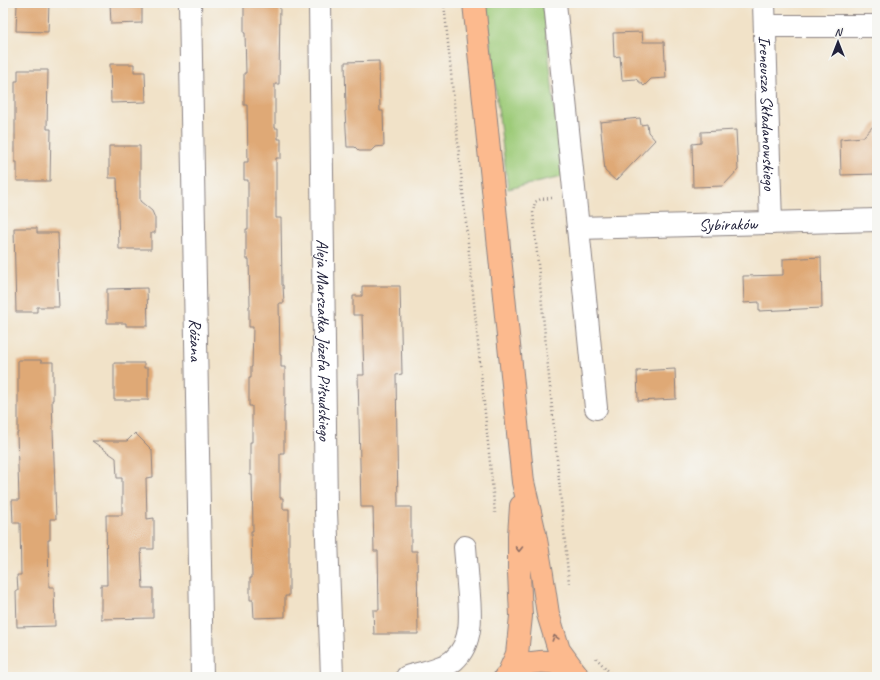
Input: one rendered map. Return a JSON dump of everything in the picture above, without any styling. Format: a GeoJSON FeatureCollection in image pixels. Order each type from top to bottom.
{"type":"FeatureCollection","features":[{"type":"Feature","properties":{"kind":"main road"},"geometry":{"type":"LineString","coordinates":[[474,3],[522,482],[536,541],[548,614],[559,650],[577,674]]}},
{"type":"Feature","properties":{"kind":"main road"},"geometry":{"type":"LineString","coordinates":[[507,675],[516,654],[520,616],[518,573],[522,482]]}},
{"type":"Feature","properties":{"kind":"main road"},"geometry":{"type":"LineString","coordinates":[[507,675],[524,664],[542,661],[559,664],[577,674]]}},
{"type":"Feature","properties":{"kind":"street","name":"Różana"},"geometry":{"type":"LineString","coordinates":[[190,3],[202,677]]}},
{"type":"Feature","properties":{"kind":"street","name":"Aleja Marszałka Józefa Piłsudskiego"},"geometry":{"type":"LineString","coordinates":[[320,3],[326,510],[332,677]]}},
{"type":"Feature","properties":{"kind":"street"},"geometry":{"type":"LineString","coordinates":[[555,3],[596,408]]}},
{"type":"Feature","properties":{"kind":"street","name":"Ireneusza Składanowskiego"},"geometry":{"type":"LineString","coordinates":[[764,3],[771,223]]}},
{"type":"Feature","properties":{"kind":"street"},"geometry":{"type":"LineString","coordinates":[[765,26],[877,26]]}},
{"type":"Feature","properties":{"kind":"street","name":"Sybiraków"},"geometry":{"type":"LineString","coordinates":[[578,228],[877,220]]}},
{"type":"Feature","properties":{"kind":"street"},"geometry":{"type":"LineString","coordinates":[[407,677],[447,664],[454,660],[466,643],[470,619],[464,546]]}},
{"type":"Feature","properties":{"kind":"path"},"geometry":{"type":"LineString","coordinates":[[444,3],[496,519]]}},
{"type":"Feature","properties":{"kind":"path"},"geometry":{"type":"LineString","coordinates":[[570,590],[533,212],[535,202],[541,199],[575,196]]}},
{"type":"Feature","properties":{"kind":"path"},"geometry":{"type":"LineString","coordinates":[[592,654],[614,677]]}},
{"type":"Feature","properties":{"kind":"green space"},"geometry":{"type":"Polygon","coordinates":[[[485,3],[543,3],[562,177],[508,189],[485,3]]]}},
{"type":"Feature","properties":{"kind":"building"},"geometry":{"type":"Polygon","coordinates":[[[17,3],[49,3],[48,32],[16,31],[17,3]]]}},
{"type":"Feature","properties":{"kind":"building"},"geometry":{"type":"Polygon","coordinates":[[[110,3],[142,3],[142,23],[111,24],[110,3]]]}},
{"type":"Feature","properties":{"kind":"building"},"geometry":{"type":"Polygon","coordinates":[[[280,3],[279,84],[275,84],[275,128],[278,128],[278,139],[281,139],[281,158],[276,158],[276,218],[281,218],[282,285],[284,303],[279,303],[280,355],[281,367],[285,367],[284,453],[280,453],[280,498],[283,498],[283,509],[289,509],[289,596],[285,596],[285,617],[254,618],[253,600],[250,600],[250,578],[252,578],[251,531],[253,531],[252,475],[250,475],[252,406],[249,406],[249,378],[251,378],[252,367],[253,327],[249,327],[249,259],[246,259],[246,229],[248,229],[248,180],[244,180],[244,162],[248,162],[247,105],[244,105],[244,73],[246,73],[244,4],[280,3]]]}},
{"type":"Feature","properties":{"kind":"building"},"geometry":{"type":"Polygon","coordinates":[[[642,32],[643,42],[664,42],[666,78],[651,79],[644,86],[636,79],[622,80],[620,56],[614,57],[613,33],[642,32]]]}},
{"type":"Feature","properties":{"kind":"building"},"geometry":{"type":"Polygon","coordinates":[[[379,61],[380,111],[383,111],[384,146],[375,147],[371,151],[359,151],[355,147],[347,147],[345,62],[379,61]]]}},
{"type":"Feature","properties":{"kind":"building"},"geometry":{"type":"Polygon","coordinates":[[[110,64],[134,64],[134,72],[145,72],[146,102],[111,103],[110,64]]]}},
{"type":"Feature","properties":{"kind":"building"},"geometry":{"type":"Polygon","coordinates":[[[18,70],[48,70],[47,129],[51,129],[50,181],[17,181],[17,162],[15,162],[15,81],[18,81],[18,70]]]}},
{"type":"Feature","properties":{"kind":"building"},"geometry":{"type":"Polygon","coordinates":[[[640,118],[641,125],[647,124],[648,132],[655,140],[616,181],[605,171],[600,122],[640,118]]]}},
{"type":"Feature","properties":{"kind":"building"},"geometry":{"type":"Polygon","coordinates":[[[877,122],[877,174],[841,175],[840,139],[863,137],[877,122]]]}},
{"type":"Feature","properties":{"kind":"building"},"geometry":{"type":"Polygon","coordinates":[[[736,130],[738,170],[723,186],[693,187],[692,144],[701,143],[701,132],[736,130]]]}},
{"type":"Feature","properties":{"kind":"building"},"geometry":{"type":"Polygon","coordinates":[[[109,146],[140,146],[140,201],[152,211],[155,218],[155,233],[151,233],[151,249],[119,249],[117,178],[109,178],[109,146]]]}},
{"type":"Feature","properties":{"kind":"building"},"geometry":{"type":"Polygon","coordinates":[[[14,228],[37,228],[37,233],[58,233],[59,263],[57,263],[59,307],[37,307],[37,312],[16,312],[14,228]]]}},
{"type":"Feature","properties":{"kind":"building"},"geometry":{"type":"Polygon","coordinates":[[[821,257],[822,308],[759,311],[759,302],[744,303],[743,276],[783,275],[783,259],[821,257]]]}},
{"type":"Feature","properties":{"kind":"building"},"geometry":{"type":"Polygon","coordinates":[[[362,286],[400,286],[402,374],[396,375],[398,507],[411,507],[411,551],[417,551],[418,634],[374,634],[373,610],[379,610],[378,551],[374,551],[373,507],[361,507],[358,375],[364,375],[362,315],[353,315],[353,296],[362,296],[362,286]]]}},
{"type":"Feature","properties":{"kind":"building"},"geometry":{"type":"Polygon","coordinates":[[[147,288],[148,326],[126,326],[126,323],[107,323],[107,289],[147,288]]]}},
{"type":"Feature","properties":{"kind":"building"},"geometry":{"type":"Polygon","coordinates":[[[18,360],[41,360],[41,362],[53,362],[52,400],[56,519],[50,519],[50,540],[48,540],[49,587],[54,587],[55,626],[17,627],[17,575],[21,575],[20,523],[13,523],[12,500],[19,500],[17,433],[18,360]]]}},
{"type":"Feature","properties":{"kind":"building"},"geometry":{"type":"Polygon","coordinates":[[[114,363],[144,363],[144,368],[148,368],[148,400],[114,400],[114,363]]]}},
{"type":"Feature","properties":{"kind":"building"},"geometry":{"type":"Polygon","coordinates":[[[675,369],[676,399],[638,401],[637,371],[675,369]]]}},
{"type":"Feature","properties":{"kind":"building"},"geometry":{"type":"Polygon","coordinates":[[[135,433],[152,450],[153,477],[146,478],[147,519],[154,518],[154,549],[141,549],[143,588],[153,588],[153,618],[101,619],[101,585],[107,585],[106,515],[122,515],[122,478],[117,478],[116,458],[92,441],[127,441],[135,433]]]}}]}
